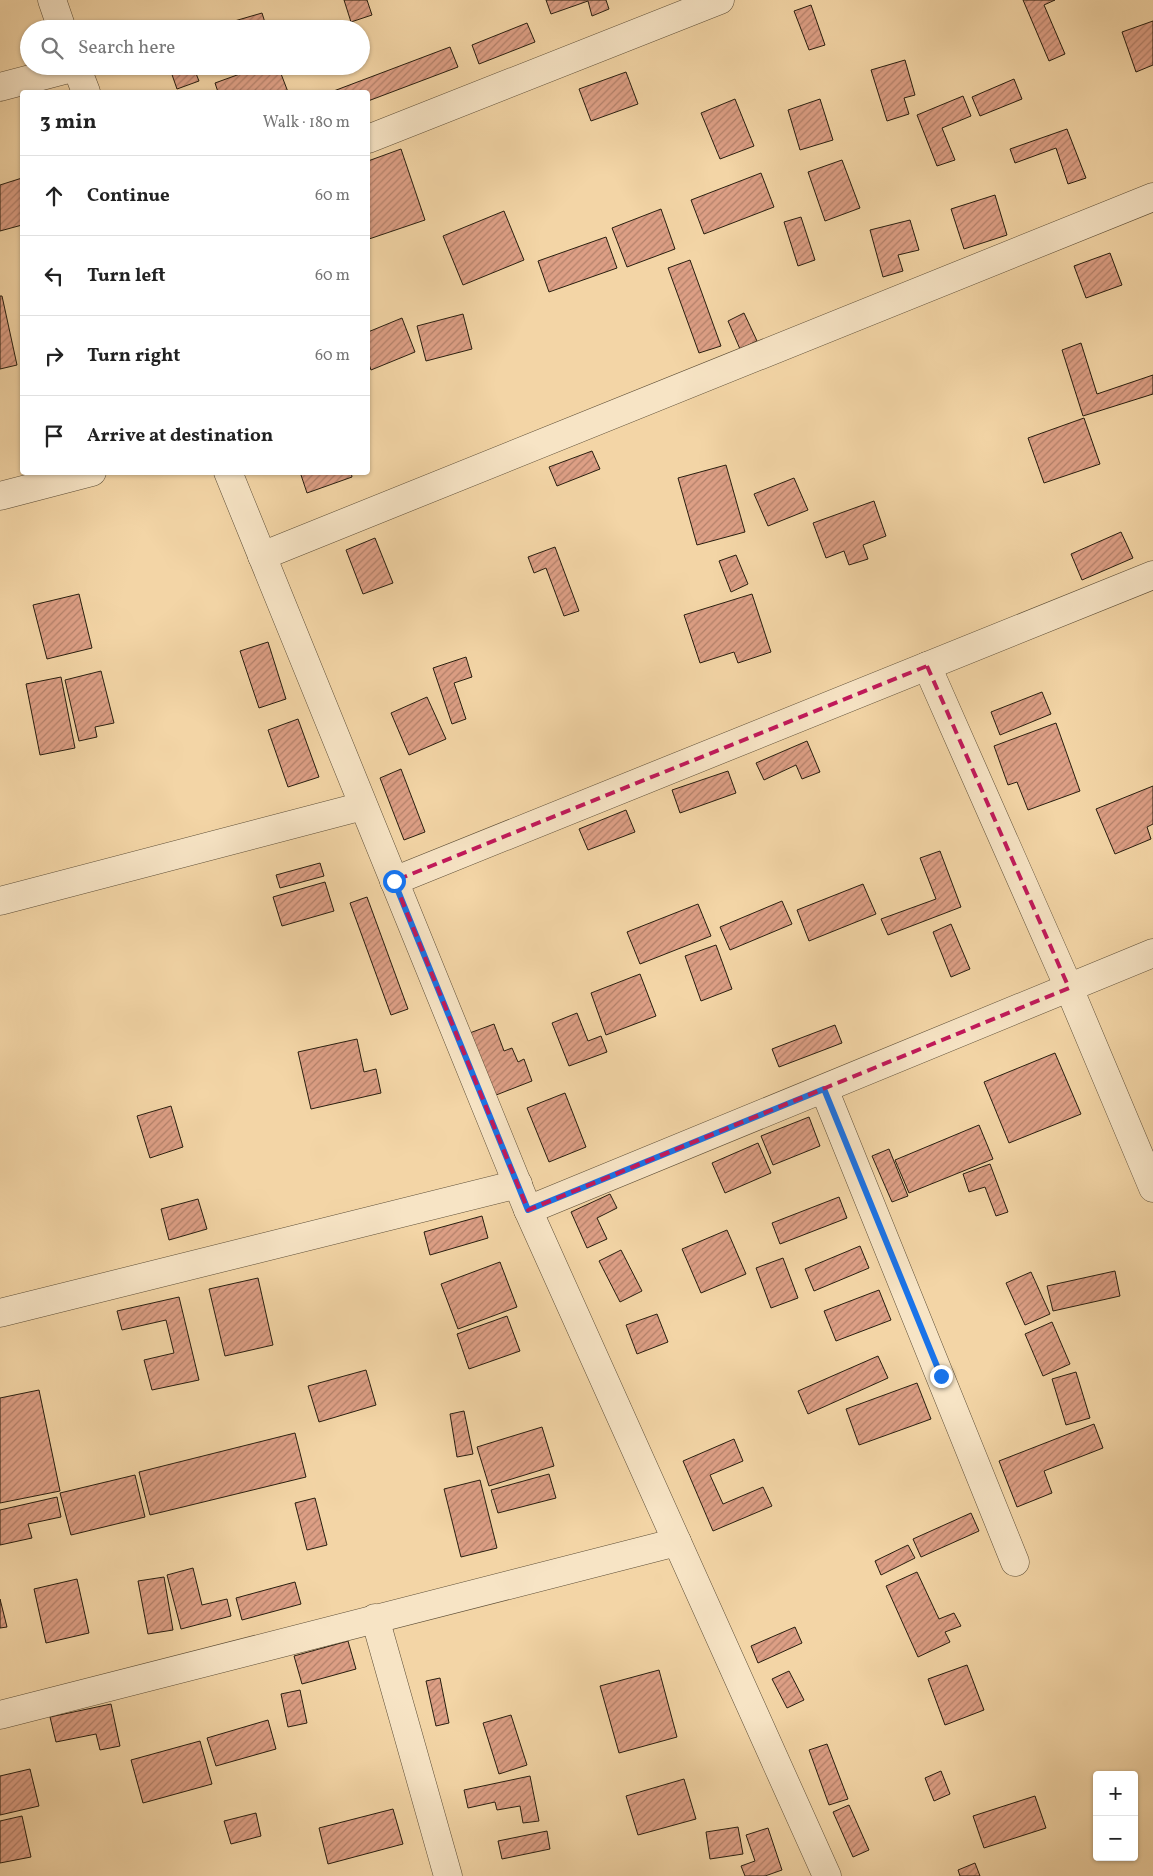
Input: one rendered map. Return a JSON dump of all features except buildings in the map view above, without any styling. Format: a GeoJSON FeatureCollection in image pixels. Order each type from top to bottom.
{"type":"FeatureCollection","features":[{"type":"Feature","properties":{"kind":"street"},"geometry":{"type":"LineString","coordinates":[[52,0],[59,20]]}},
{"type":"Feature","properties":{"kind":"street"},"geometry":{"type":"LineString","coordinates":[[370,138],[720,0]]}},
{"type":"Feature","properties":{"kind":"street"},"geometry":{"type":"LineString","coordinates":[[0,87],[46,75]]}},
{"type":"Feature","properties":{"kind":"street"},"geometry":{"type":"LineString","coordinates":[[79,75],[85,90]]}},
{"type":"Feature","properties":{"kind":"street"},"geometry":{"type":"LineString","coordinates":[[262,556],[1153,197]]}},
{"type":"Feature","properties":{"kind":"street"},"geometry":{"type":"LineString","coordinates":[[0,496],[80,475]]}},
{"type":"Feature","properties":{"kind":"street"},"geometry":{"type":"LineString","coordinates":[[229,475],[528,1210],[827,1876]]}},
{"type":"Feature","properties":{"kind":"street"},"geometry":{"type":"LineString","coordinates":[[394,881],[1153,575]]}},
{"type":"Feature","properties":{"kind":"street"},"geometry":{"type":"LineString","coordinates":[[927,666],[1069,988],[1153,1188]]}},
{"type":"Feature","properties":{"kind":"street"},"geometry":{"type":"LineString","coordinates":[[0,902],[363,806]]}},
{"type":"Feature","properties":{"kind":"street"},"geometry":{"type":"LineString","coordinates":[[528,1210],[1153,953]]}},
{"type":"Feature","properties":{"kind":"street"},"geometry":{"type":"LineString","coordinates":[[824,1089],[1015,1562]]}},
{"type":"Feature","properties":{"kind":"street"},"geometry":{"type":"LineString","coordinates":[[0,1312],[518,1184]]}},
{"type":"Feature","properties":{"kind":"street"},"geometry":{"type":"LineString","coordinates":[[0,1715],[677,1542]]}},
{"type":"Feature","properties":{"kind":"street"},"geometry":{"type":"LineString","coordinates":[[375,1618],[448,1876]]}},
{"type":"Feature","properties":{"kind":"highlighted area"},"geometry":{"type":"Polygon","coordinates":[[[927,666],[1069,988],[528,1210],[394,881],[927,666]]]}},
{"type":"Feature","properties":{"kind":"route"},"geometry":{"type":"LineString","coordinates":[[394,881],[528,1210],[824,1089],[941,1376]]}}]}
